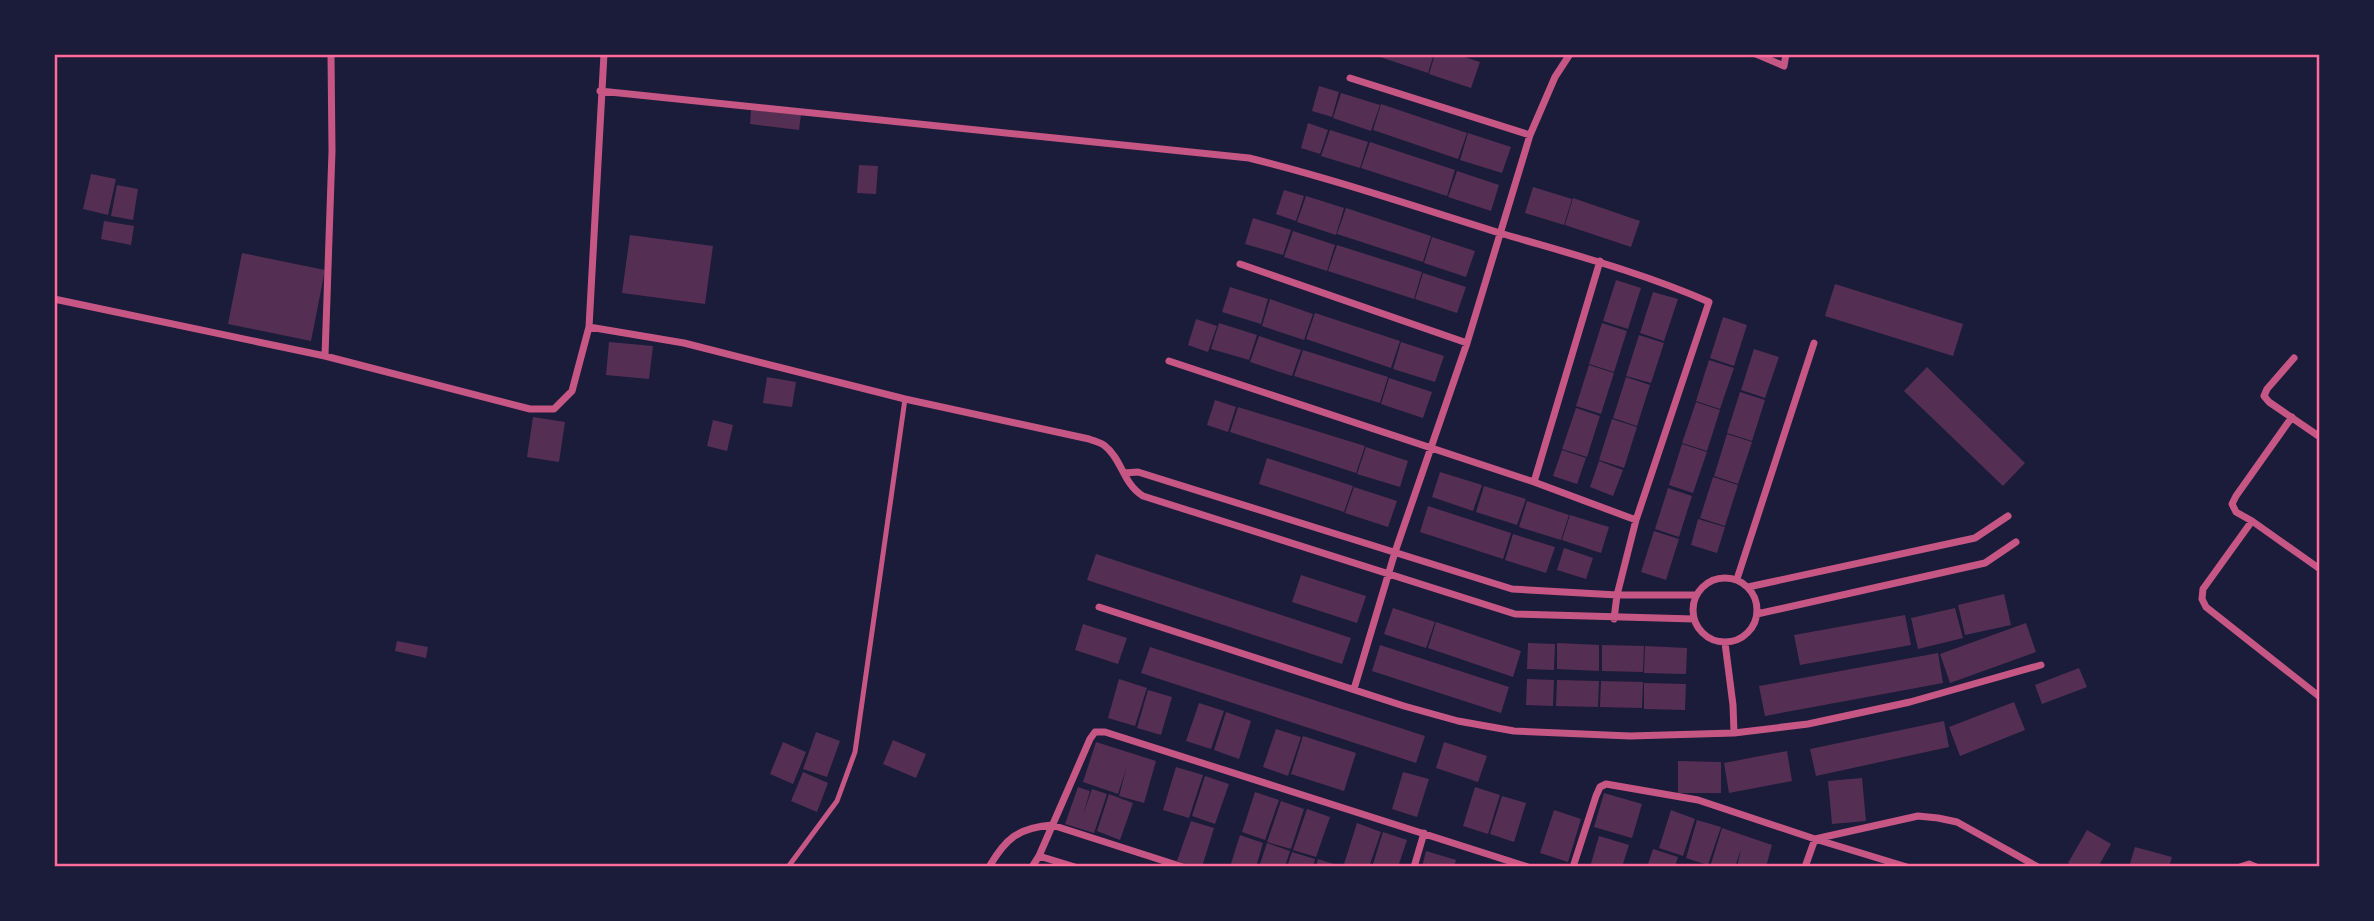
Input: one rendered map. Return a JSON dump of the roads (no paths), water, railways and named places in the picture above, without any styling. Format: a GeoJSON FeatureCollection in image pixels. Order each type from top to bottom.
{"type":"FeatureCollection","features":[{"type":"Feature","properties":{"kind":"street"},"geometry":{"type":"LineString","coordinates":[[325,356],[332,151],[331,54]]}},
{"type":"Feature","properties":{"kind":"street"},"geometry":{"type":"LineString","coordinates":[[54,299],[325,356],[530,409],[554,409],[572,391],[589,327],[604,54]]}},
{"type":"Feature","properties":{"kind":"street"},"geometry":{"type":"LineString","coordinates":[[1354,689],[1395,552],[1467,343],[1530,135],[1555,77],[1570,54]]}},
{"type":"Feature","properties":{"kind":"street"},"geometry":{"type":"LineString","coordinates":[[1756,54],[1784,66],[1786,54]]}},
{"type":"Feature","properties":{"kind":"street"},"geometry":{"type":"LineString","coordinates":[[1350,78],[1530,135]]}},
{"type":"Feature","properties":{"kind":"street"},"geometry":{"type":"LineString","coordinates":[[600,91],[1249,158],[1319,176],[1600,261],[1709,302],[1636,520],[1617,595],[1614,619]]}},
{"type":"Feature","properties":{"kind":"street"},"geometry":{"type":"LineString","coordinates":[[1534,482],[1600,261]]}},
{"type":"Feature","properties":{"kind":"street"},"geometry":{"type":"LineString","coordinates":[[1240,264],[1467,343]]}},
{"type":"Feature","properties":{"kind":"street"},"geometry":{"type":"LineString","coordinates":[[589,327],[684,344],[905,399],[1089,439],[1106,446],[1132,489],[1161,504],[1515,614],[1694,620]]}},
{"type":"Feature","properties":{"kind":"street"},"geometry":{"type":"LineString","coordinates":[[1737,579],[1814,343]]}},
{"type":"Feature","properties":{"kind":"street"},"geometry":{"type":"LineString","coordinates":[[2294,358],[2264,396],[2320,437]]}},
{"type":"Feature","properties":{"kind":"street"},"geometry":{"type":"LineString","coordinates":[[1169,361],[1534,482],[1636,520]]}},
{"type":"Feature","properties":{"kind":"street"},"geometry":{"type":"LineString","coordinates":[[2292,417],[2232,504],[2236,512],[2320,569]]}},
{"type":"Feature","properties":{"kind":"street"},"geometry":{"type":"LineString","coordinates":[[1124,474],[1138,472],[1512,589],[1617,595],[1696,595]]}},
{"type":"Feature","properties":{"kind":"street"},"geometry":{"type":"LineString","coordinates":[[1748,587],[1975,538],[2008,516]]}},
{"type":"Feature","properties":{"kind":"street"},"geometry":{"type":"LineString","coordinates":[[2252,521],[2203,589],[2202,599],[2206,607],[2320,697]]}},
{"type":"Feature","properties":{"kind":"street"},"geometry":{"type":"LineString","coordinates":[[1757,614],[1985,563],[2016,542]]}},
{"type":"Feature","properties":{"kind":"street"},"geometry":{"type":"LineString","coordinates":[[1725,577],[1737,579],[1748,587],[1756,599],[1757,614],[1751,629],[1740,639],[1725,643],[1706,636],[1698,629],[1692,607],[1703,585],[1725,577]]}},
{"type":"Feature","properties":{"kind":"street"},"geometry":{"type":"LineString","coordinates":[[1099,607],[1458,721],[1514,731],[1630,736],[1734,733],[1808,724],[1898,705],[2041,665]]}},
{"type":"Feature","properties":{"kind":"street"},"geometry":{"type":"LineString","coordinates":[[1725,643],[1734,733]]}},
{"type":"Feature","properties":{"kind":"street"},"geometry":{"type":"LineString","coordinates":[[1031,867],[1039,856],[1090,739],[1095,732],[1105,732],[1528,867]]}},
{"type":"Feature","properties":{"kind":"street"},"geometry":{"type":"LineString","coordinates":[[1573,867],[1596,796],[1600,787],[1606,784],[1698,800],[1907,867]]}},
{"type":"Feature","properties":{"kind":"street"},"geometry":{"type":"LineString","coordinates":[[1815,839],[1918,816],[1938,818],[1957,822],[2038,867]]}},
{"type":"Feature","properties":{"kind":"street"},"geometry":{"type":"LineString","coordinates":[[989,867],[999,850],[1015,834],[1031,827],[1052,825],[1183,867]]}},
{"type":"Feature","properties":{"kind":"street"},"geometry":{"type":"LineString","coordinates":[[1414,867],[1424,833]]}},
{"type":"Feature","properties":{"kind":"street"},"geometry":{"type":"LineString","coordinates":[[1805,867],[1815,839]]}},
{"type":"Feature","properties":{"kind":"street"},"geometry":{"type":"LineString","coordinates":[[1039,856],[1075,867]]}},
{"type":"Feature","properties":{"kind":"street"},"geometry":{"type":"LineString","coordinates":[[2240,867],[2249,864],[2256,867]]}},
{"type":"Feature","properties":{"kind":"lane"},"geometry":{"type":"LineString","coordinates":[[788,867],[837,801],[855,752],[905,399]]}}]}
